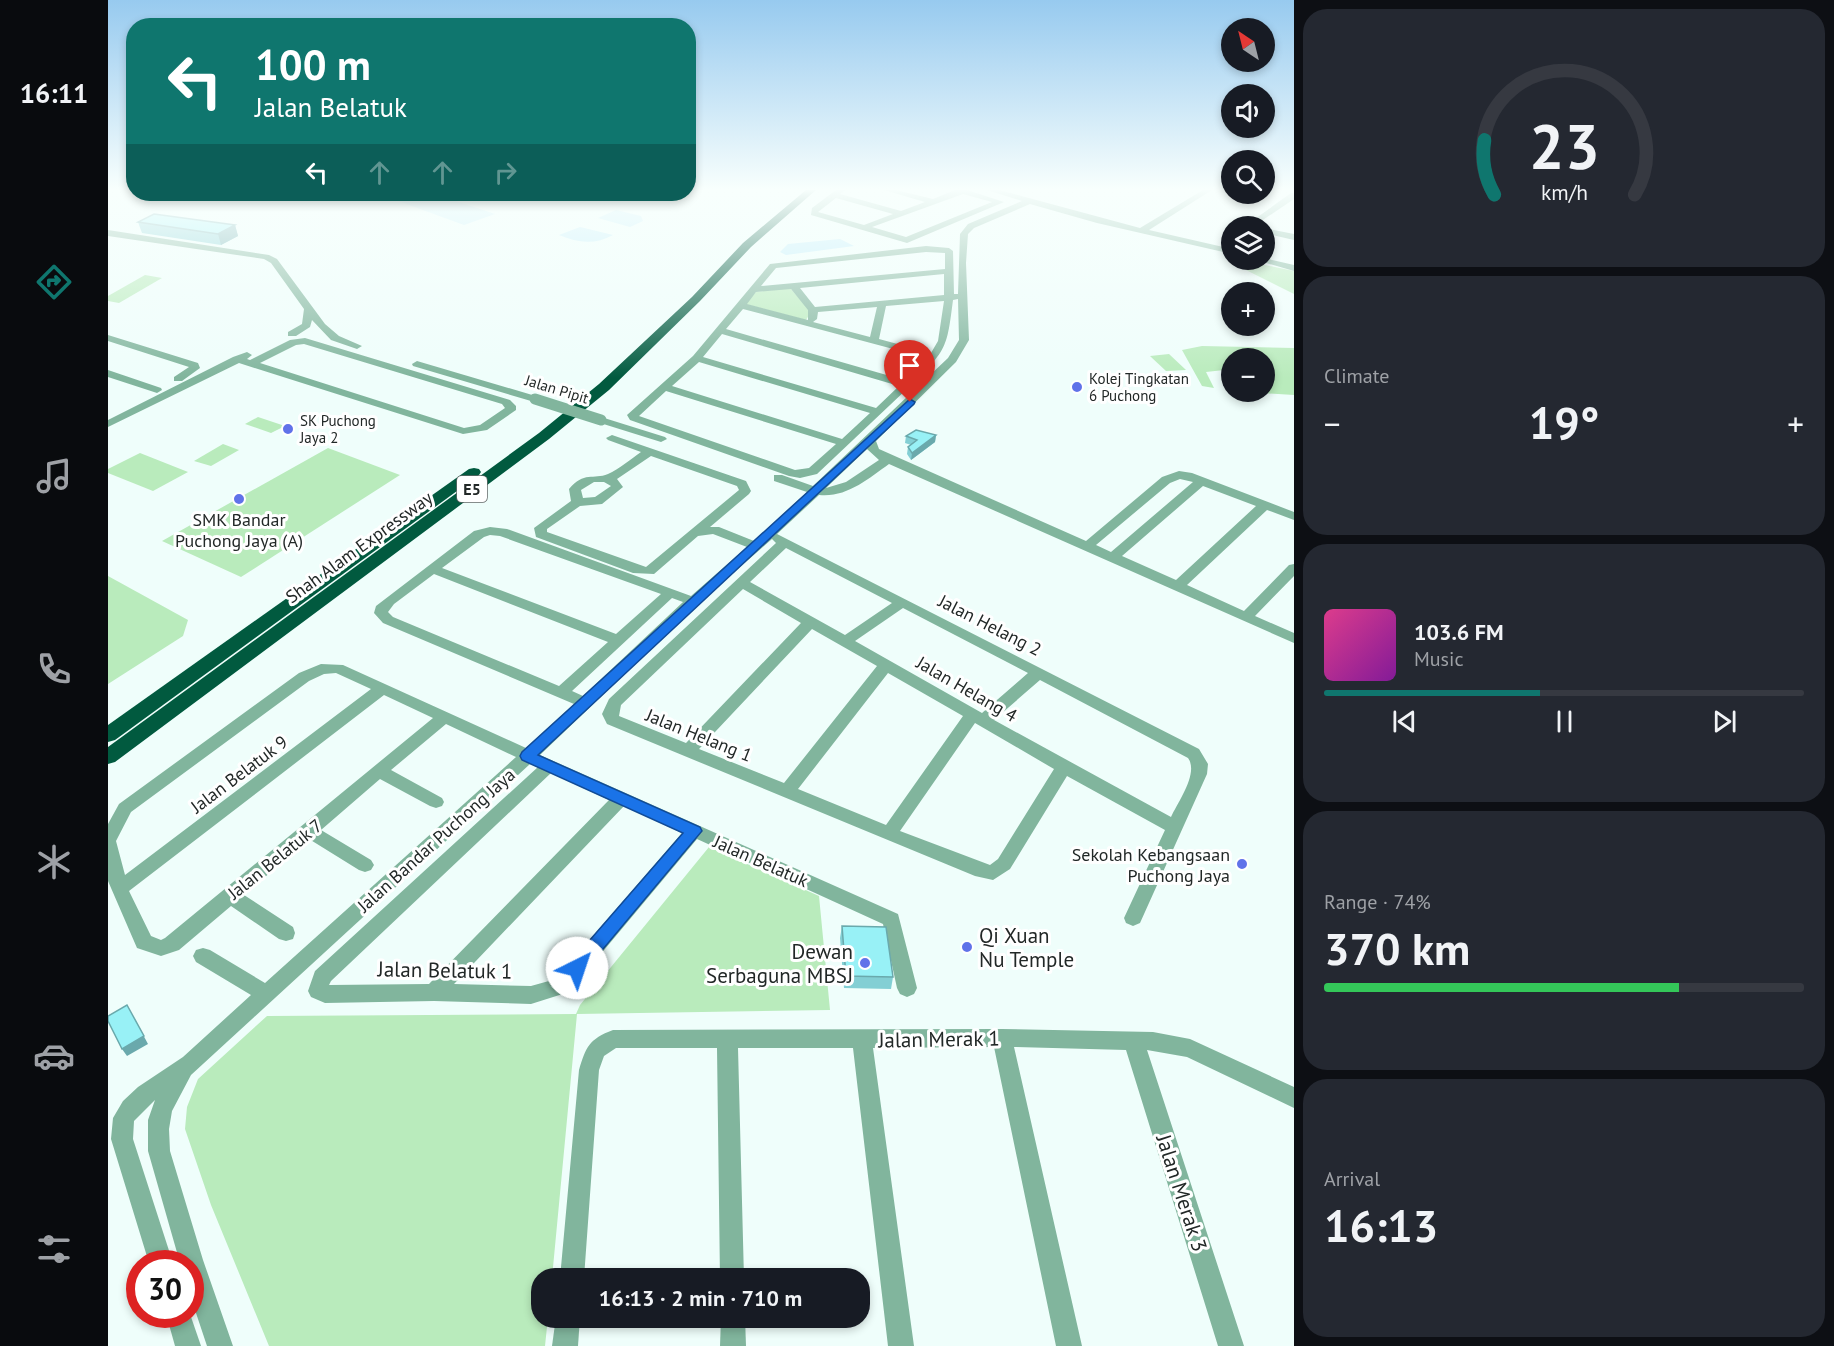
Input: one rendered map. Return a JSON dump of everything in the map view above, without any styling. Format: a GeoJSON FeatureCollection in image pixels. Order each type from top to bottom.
{"type":"FeatureCollection","features":[{"type":"Feature","properties":{"kind":"highway","name":"Shah Alam Expressway"},"geometry":{"type":"LineString","coordinates":[[108,735],[525,435],[636,343],[728,253]]}},
{"type":"Feature","properties":{"kind":"highway","name":"Shah Alam Expressway"},"geometry":{"type":"LineString","coordinates":[[108,757],[544,436],[604,387],[696,299],[740,253]]}},
{"type":"Feature","properties":{"kind":"street","name":"Jalan Pipit"},"geometry":{"type":"LineString","coordinates":[[244,253],[266,256],[274,261],[322,326],[335,338],[789,476],[815,490]]}},
{"type":"Feature","properties":{"kind":"street"},"geometry":{"type":"LineString","coordinates":[[840,468],[810,482],[639,421],[633,415],[697,358],[739,304],[771,268],[779,264],[883,253]]}},
{"type":"Feature","properties":{"kind":"street"},"geometry":{"type":"LineString","coordinates":[[789,476],[813,471],[934,357],[944,341],[949,298],[949,253]]}},
{"type":"Feature","properties":{"kind":"street","name":"Jalan Bandar Puchong Jaya"},"geometry":{"type":"LineString","coordinates":[[157,1250],[122,1139],[121,1127],[124,1116],[132,1106],[190,1064],[528,756],[693,601],[756,546],[777,535],[815,490],[924,389],[952,360],[964,340],[964,253]]}},
{"type":"Feature","properties":{"kind":"street"},"geometry":{"type":"LineString","coordinates":[[1275,257],[1294,261]]}},
{"type":"Feature","properties":{"kind":"street"},"geometry":{"type":"LineString","coordinates":[[1275,264],[1294,268]]}},
{"type":"Feature","properties":{"kind":"street"},"geometry":{"type":"LineString","coordinates":[[752,290],[949,271]]}},
{"type":"Feature","properties":{"kind":"street"},"geometry":{"type":"LineString","coordinates":[[793,286],[813,310],[814,316],[809,322]]}},
{"type":"Feature","properties":{"kind":"street"},"geometry":{"type":"LineString","coordinates":[[813,310],[963,296]]}},
{"type":"Feature","properties":{"kind":"street"},"geometry":{"type":"LineString","coordinates":[[739,304],[934,357]]}},
{"type":"Feature","properties":{"kind":"street"},"geometry":{"type":"LineString","coordinates":[[874,340],[882,304]]}},
{"type":"Feature","properties":{"kind":"street"},"geometry":{"type":"LineString","coordinates":[[109,416],[291,334],[307,325],[309,309]]}},
{"type":"Feature","properties":{"kind":"street"},"geometry":{"type":"LineString","coordinates":[[291,334],[322,326]]}},
{"type":"Feature","properties":{"kind":"street"},"geometry":{"type":"LineString","coordinates":[[719,330],[924,389]]}},
{"type":"Feature","properties":{"kind":"street"},"geometry":{"type":"LineString","coordinates":[[291,334],[311,333],[335,338]]}},
{"type":"Feature","properties":{"kind":"street"},"geometry":{"type":"LineString","coordinates":[[108,338],[194,365],[194,370]]}},
{"type":"Feature","properties":{"kind":"street"},"geometry":{"type":"LineString","coordinates":[[237,359],[463,431],[483,428],[510,410],[511,406],[326,347],[297,341],[250,363]]}},
{"type":"Feature","properties":{"kind":"street"},"geometry":{"type":"LineString","coordinates":[[697,358],[878,412]]}},
{"type":"Feature","properties":{"kind":"street"},"geometry":{"type":"LineString","coordinates":[[109,416],[194,370],[212,371]]}},
{"type":"Feature","properties":{"kind":"street"},"geometry":{"type":"LineString","coordinates":[[108,374],[158,390]]}},
{"type":"Feature","properties":{"kind":"street"},"geometry":{"type":"LineString","coordinates":[[666,388],[843,443]]}},
{"type":"Feature","properties":{"kind":"street"},"geometry":{"type":"LineString","coordinates":[[610,478],[617,484],[617,487],[606,497],[594,503],[577,502],[540,528],[541,534],[638,570],[649,571],[696,533],[712,526],[746,488],[742,484],[612,438]]}},
{"type":"Feature","properties":{"kind":"street"},"geometry":{"type":"LineString","coordinates":[[870,441],[874,452],[888,459],[1294,638]]}},
{"type":"Feature","properties":{"kind":"street"},"geometry":{"type":"LineString","coordinates":[[577,502],[575,489],[582,483],[598,478],[610,478],[649,452]]}},
{"type":"Feature","properties":{"kind":"street"},"geometry":{"type":"LineString","coordinates":[[815,490],[824,492],[838,490],[888,459]]}},
{"type":"Feature","properties":{"kind":"street"},"geometry":{"type":"LineString","coordinates":[[1087,546],[1170,477],[1184,475],[1294,516]]}},
{"type":"Feature","properties":{"kind":"street"},"geometry":{"type":"LineString","coordinates":[[777,535],[800,497],[789,476]]}},
{"type":"Feature","properties":{"kind":"street"},"geometry":{"type":"LineString","coordinates":[[1113,557],[1202,481]]}},
{"type":"Feature","properties":{"kind":"street"},"geometry":{"type":"LineString","coordinates":[[1178,586],[1265,505]]}},
{"type":"Feature","properties":{"kind":"street"},"geometry":{"type":"LineString","coordinates":[[712,526],[756,546]]}},
{"type":"Feature","properties":{"kind":"street"},"geometry":{"type":"LineString","coordinates":[[584,702],[384,617],[381,613],[384,605],[479,534],[496,531],[693,601]]}},
{"type":"Feature","properties":{"kind":"street","name":"Jalan Helang 1"},"geometry":{"type":"LineString","coordinates":[[777,535],[741,582],[614,703],[610,714],[613,720],[981,871],[993,873],[1004,864],[1064,767]]}},
{"type":"Feature","properties":{"kind":"street","name":"Jalan Helang 2"},"geometry":{"type":"LineString","coordinates":[[777,535],[1191,751],[1197,757],[1200,768],[1174,827]]}},
{"type":"Feature","properties":{"kind":"street"},"geometry":{"type":"LineString","coordinates":[[1246,617],[1294,568]]}},
{"type":"Feature","properties":{"kind":"street"},"geometry":{"type":"LineString","coordinates":[[432,569],[618,640]]}},
{"type":"Feature","properties":{"kind":"street","name":"Jalan Helang 4"},"geometry":{"type":"LineString","coordinates":[[741,582],[977,718],[1174,827]]}},
{"type":"Feature","properties":{"kind":"street"},"geometry":{"type":"LineString","coordinates":[[561,693],[670,593]]}},
{"type":"Feature","properties":{"kind":"street"},"geometry":{"type":"LineString","coordinates":[[846,641],[903,602]]}},
{"type":"Feature","properties":{"kind":"street"},"geometry":{"type":"LineString","coordinates":[[687,752],[812,621]]}},
{"type":"Feature","properties":{"kind":"street"},"geometry":{"type":"LineString","coordinates":[[787,791],[886,665]]}},
{"type":"Feature","properties":{"kind":"street","name":"Jalan Belatuk"},"geometry":{"type":"LineString","coordinates":[[108,841],[125,808],[304,677],[321,669],[338,668],[549,766],[891,919],[907,988]]}},
{"type":"Feature","properties":{"kind":"street"},"geometry":{"type":"LineString","coordinates":[[890,832],[977,718],[1039,672]]}},
{"type":"Feature","properties":{"kind":"street","name":"Jalan Belatuk 9"},"geometry":{"type":"LineString","coordinates":[[119,890],[382,688]]}},
{"type":"Feature","properties":{"kind":"street","name":"Jalan Belatuk 7"},"geometry":{"type":"LineString","coordinates":[[119,890],[144,942],[161,948],[172,944],[444,717]]}},
{"type":"Feature","properties":{"kind":"street","name":"Jalan Belatuk 1"},"geometry":{"type":"LineString","coordinates":[[549,766],[322,977],[318,991],[325,994],[434,992],[531,995],[562,986],[694,831]]}},
{"type":"Feature","properties":{"kind":"street"},"geometry":{"type":"LineString","coordinates":[[380,772],[436,802]]}},
{"type":"Feature","properties":{"kind":"street"},"geometry":{"type":"LineString","coordinates":[[434,992],[622,797]]}},
{"type":"Feature","properties":{"kind":"street"},"geometry":{"type":"LineString","coordinates":[[1133,918],[1174,827]]}},
{"type":"Feature","properties":{"kind":"street"},"geometry":{"type":"LineString","coordinates":[[309,831],[365,865]]}},
{"type":"Feature","properties":{"kind":"street"},"geometry":{"type":"LineString","coordinates":[[108,841],[119,890]]}},
{"type":"Feature","properties":{"kind":"street"},"geometry":{"type":"LineString","coordinates":[[231,896],[286,933]]}},
{"type":"Feature","properties":{"kind":"street"},"geometry":{"type":"LineString","coordinates":[[203,957],[266,994]]}},
{"type":"Feature","properties":{"kind":"street"},"geometry":{"type":"LineString","coordinates":[[1002,1038],[1069,1346]]}},
{"type":"Feature","properties":{"kind":"street","name":"Jalan Merak 1"},"geometry":{"type":"LineString","coordinates":[[573,1268],[590,1070],[595,1050],[613,1039],[1002,1038],[1133,1040],[1172,1043],[1190,1048],[1294,1098]]}},
{"type":"Feature","properties":{"kind":"street"},"geometry":{"type":"LineString","coordinates":[[727,1039],[732,1268]]}},
{"type":"Feature","properties":{"kind":"street"},"geometry":{"type":"LineString","coordinates":[[862,1040],[901,1346]]}},
{"type":"Feature","properties":{"kind":"street","name":"Jalan Merak 3"},"geometry":{"type":"LineString","coordinates":[[1133,1040],[1231,1346]]}},
{"type":"Feature","properties":{"kind":"street","name":"Jalan Bandar Puchong Jaya"},"geometry":{"type":"LineString","coordinates":[[190,1064],[165,1098],[157,1134],[159,1151],[191,1260],[220,1346]]}},
{"type":"Feature","properties":{"kind":"street"},"geometry":{"type":"LineString","coordinates":[[182,1328],[188,1346]]}},
{"type":"Feature","properties":{"kind":"street"},"geometry":{"type":"LineString","coordinates":[[565,1346],[567,1328]]}},
{"type":"Feature","properties":{"kind":"street"},"geometry":{"type":"LineString","coordinates":[[733,1328],[734,1346]]}},
{"type":"Feature","properties":{"kind":"green space"},"geometry":{"type":"Polygon","coordinates":[[[1275,267],[1294,271],[1294,294],[1275,284],[1275,282],[1270,282],[1246,270],[1275,270],[1275,267]]]}},
{"type":"Feature","properties":{"kind":"green space"},"geometry":{"type":"Polygon","coordinates":[[[145,275],[162,278],[119,303],[108,301],[108,296],[145,275]]]}},
{"type":"Feature","properties":{"kind":"green space"},"geometry":{"type":"Polygon","coordinates":[[[790,288],[811,312],[806,320],[745,304],[756,292],[790,288]]]}},
{"type":"Feature","properties":{"kind":"green space"},"geometry":{"type":"Polygon","coordinates":[[[1202,346],[1294,348],[1294,395],[1275,394],[1275,348],[1221,348],[1221,370],[1206,372],[1214,388],[1202,386],[1182,350],[1202,346]]]}},
{"type":"Feature","properties":{"kind":"green space"},"geometry":{"type":"Polygon","coordinates":[[[1169,354],[1186,370],[1166,371],[1150,356],[1169,354]]]}},
{"type":"Feature","properties":{"kind":"green space"},"geometry":{"type":"Polygon","coordinates":[[[258,417],[285,426],[271,433],[245,424],[258,417]]]}},
{"type":"Feature","properties":{"kind":"green space"},"geometry":{"type":"Polygon","coordinates":[[[223,444],[239,450],[211,466],[194,461],[223,444]]]}},
{"type":"Feature","properties":{"kind":"green space"},"geometry":{"type":"Polygon","coordinates":[[[328,448],[400,475],[241,577],[162,541],[328,448]]]}},
{"type":"Feature","properties":{"kind":"green space"},"geometry":{"type":"Polygon","coordinates":[[[140,453],[188,472],[153,491],[108,473],[108,469],[140,453]]]}},
{"type":"Feature","properties":{"kind":"green space"},"geometry":{"type":"Polygon","coordinates":[[[108,576],[188,620],[183,636],[108,684],[108,576]]]}},
{"type":"Feature","properties":{"kind":"green space"},"geometry":{"type":"Polygon","coordinates":[[[709,847],[819,896],[830,1010],[577,1014],[553,1268],[531,1268],[531,1328],[547,1328],[545,1346],[269,1346],[211,1205],[185,1129],[187,1107],[198,1079],[267,1016],[576,1014],[580,1005],[709,847]]]}},
{"type":"Feature","properties":{"kind":"water"},"geometry":{"type":"Polygon","coordinates":[[[782,253],[803,253],[786,255],[782,253]]]}},
{"type":"Feature","properties":{"kind":"building"},"geometry":{"type":"Polygon","coordinates":[[[916,430],[936,435],[912,453],[908,447],[917,440],[906,436],[916,430]]]}},
{"type":"Feature","properties":{"kind":"building","name":"Dewan Serbaguna MBSJ"},"geometry":{"type":"Polygon","coordinates":[[[842,926],[886,927],[893,977],[846,976],[842,926]]]}},
{"type":"Feature","properties":{"kind":"building"},"geometry":{"type":"Polygon","coordinates":[[[127,1005],[144,1036],[122,1049],[108,1021],[108,1016],[127,1005]]]}},
{"type":"Feature","properties":{"kind":"place","name":"Kolej Tingkatan 6 Puchong"},"geometry":{"type":"Point","coordinates":[1077,387]}},
{"type":"Feature","properties":{"kind":"place","name":"SK Puchong Jaya 2"},"geometry":{"type":"Point","coordinates":[288,429]}},
{"type":"Feature","properties":{"kind":"place","name":"SMK Bandar Puchong Jaya (A)"},"geometry":{"type":"Point","coordinates":[239,499]}},
{"type":"Feature","properties":{"kind":"place","name":"Sekolah Kebangsaan Puchong Jaya"},"geometry":{"type":"Point","coordinates":[1242,864]}},
{"type":"Feature","properties":{"kind":"place","name":"Qi Xuan Nu Temple"},"geometry":{"type":"Point","coordinates":[967,947]}},
{"type":"Feature","properties":{"kind":"place","name":"Dewan Serbaguna MBSJ"},"geometry":{"type":"Point","coordinates":[865,963]}},
{"type":"Feature","properties":{"kind":"route"},"geometry":{"type":"LineString","coordinates":[[577,968],[694,831],[528,756],[910,402]]}}]}
